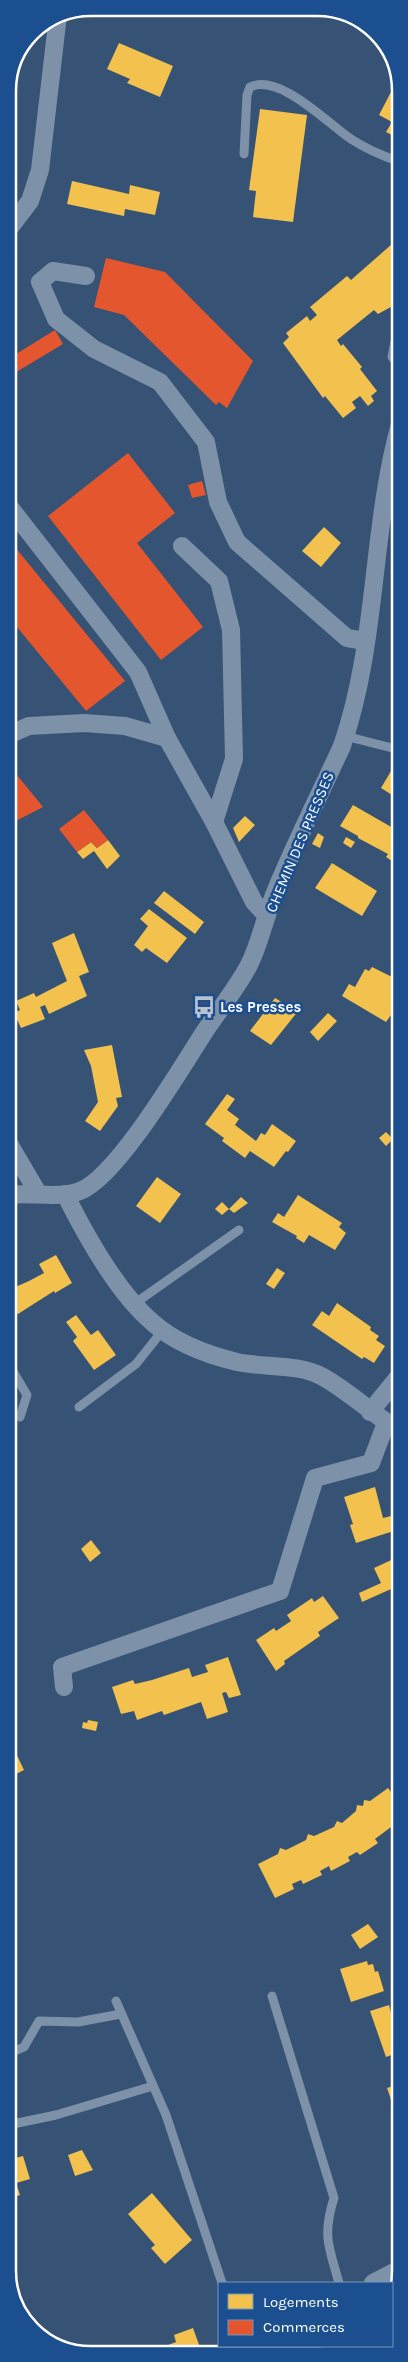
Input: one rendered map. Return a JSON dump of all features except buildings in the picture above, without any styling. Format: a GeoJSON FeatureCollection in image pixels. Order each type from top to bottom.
{"type":"FeatureCollection","features":[{"type":"Feature","properties":{"kind":"street"},"geometry":{"type":"LineString","coordinates":[[16,219],[30,201],[40,170],[57,25]]}},
{"type":"Feature","properties":{"kind":"street"},"geometry":{"type":"LineString","coordinates":[[86,276],[53,271],[40,282],[56,319],[94,349],[160,382],[206,442],[218,502],[237,542],[347,638],[365,641]]}},
{"type":"Feature","properties":{"kind":"street","name":"CHEMIN DES PRESSES"},"geometry":{"type":"LineString","coordinates":[[65,1194],[80,1191],[93,1183],[125,1150],[248,967],[260,942],[274,892],[345,736],[355,703],[386,490],[392,462]]}},
{"type":"Feature","properties":{"kind":"street"},"geometry":{"type":"LineString","coordinates":[[16,515],[138,672],[167,738],[214,822],[254,902],[267,916]]}},
{"type":"Feature","properties":{"kind":"street"},"geometry":{"type":"LineString","coordinates":[[182,546],[219,581],[231,630],[234,759],[214,822]]}},
{"type":"Feature","properties":{"kind":"street"},"geometry":{"type":"LineString","coordinates":[[16,732],[29,726],[84,724],[125,726],[167,738]]}},
{"type":"Feature","properties":{"kind":"street"},"geometry":{"type":"LineString","coordinates":[[16,1156],[38,1193]]}},
{"type":"Feature","properties":{"kind":"street"},"geometry":{"type":"LineString","coordinates":[[16,1194],[65,1194],[83,1227],[134,1304],[152,1323],[163,1330],[205,1352],[238,1362],[284,1366],[322,1376],[392,1426]]}},
{"type":"Feature","properties":{"kind":"street"},"geometry":{"type":"LineString","coordinates":[[370,1412],[392,1385]]}},
{"type":"Feature","properties":{"kind":"street"},"geometry":{"type":"LineString","coordinates":[[64,1687],[62,1667],[280,1591],[315,1478],[371,1463],[392,1429]]}},
{"type":"Feature","properties":{"kind":"street"},"geometry":{"type":"LineString","coordinates":[[375,2282],[392,2273]]}},
{"type":"Feature","properties":{"kind":"lane"},"geometry":{"type":"LineString","coordinates":[[244,154],[247,94],[250,87],[258,84],[268,85],[292,95],[351,139],[392,158]]}},
{"type":"Feature","properties":{"kind":"lane"},"geometry":{"type":"LineString","coordinates":[[345,736],[392,748]]}},
{"type":"Feature","properties":{"kind":"lane"},"geometry":{"type":"LineString","coordinates":[[134,1304],[239,1230]]}},
{"type":"Feature","properties":{"kind":"lane"},"geometry":{"type":"LineString","coordinates":[[79,1407],[136,1364],[163,1330]]}},
{"type":"Feature","properties":{"kind":"lane"},"geometry":{"type":"LineString","coordinates":[[16,1377],[27,1395],[20,1417]]}},
{"type":"Feature","properties":{"kind":"lane"},"geometry":{"type":"LineString","coordinates":[[272,1996],[334,2198],[326,2222],[327,2240],[339,2282]]}},
{"type":"Feature","properties":{"kind":"lane"},"geometry":{"type":"LineString","coordinates":[[116,2001],[166,2115],[222,2282]]}},
{"type":"Feature","properties":{"kind":"lane"},"geometry":{"type":"LineString","coordinates":[[16,2050],[24,2047],[39,2022],[78,2022],[121,2014]]}},
{"type":"Feature","properties":{"kind":"lane"},"geometry":{"type":"LineString","coordinates":[[16,2123],[56,2115],[153,2086]]}},
{"type":"Feature","properties":{"kind":"place","name":"Les Presses"},"geometry":{"type":"Point","coordinates":[204,1007]}}]}
